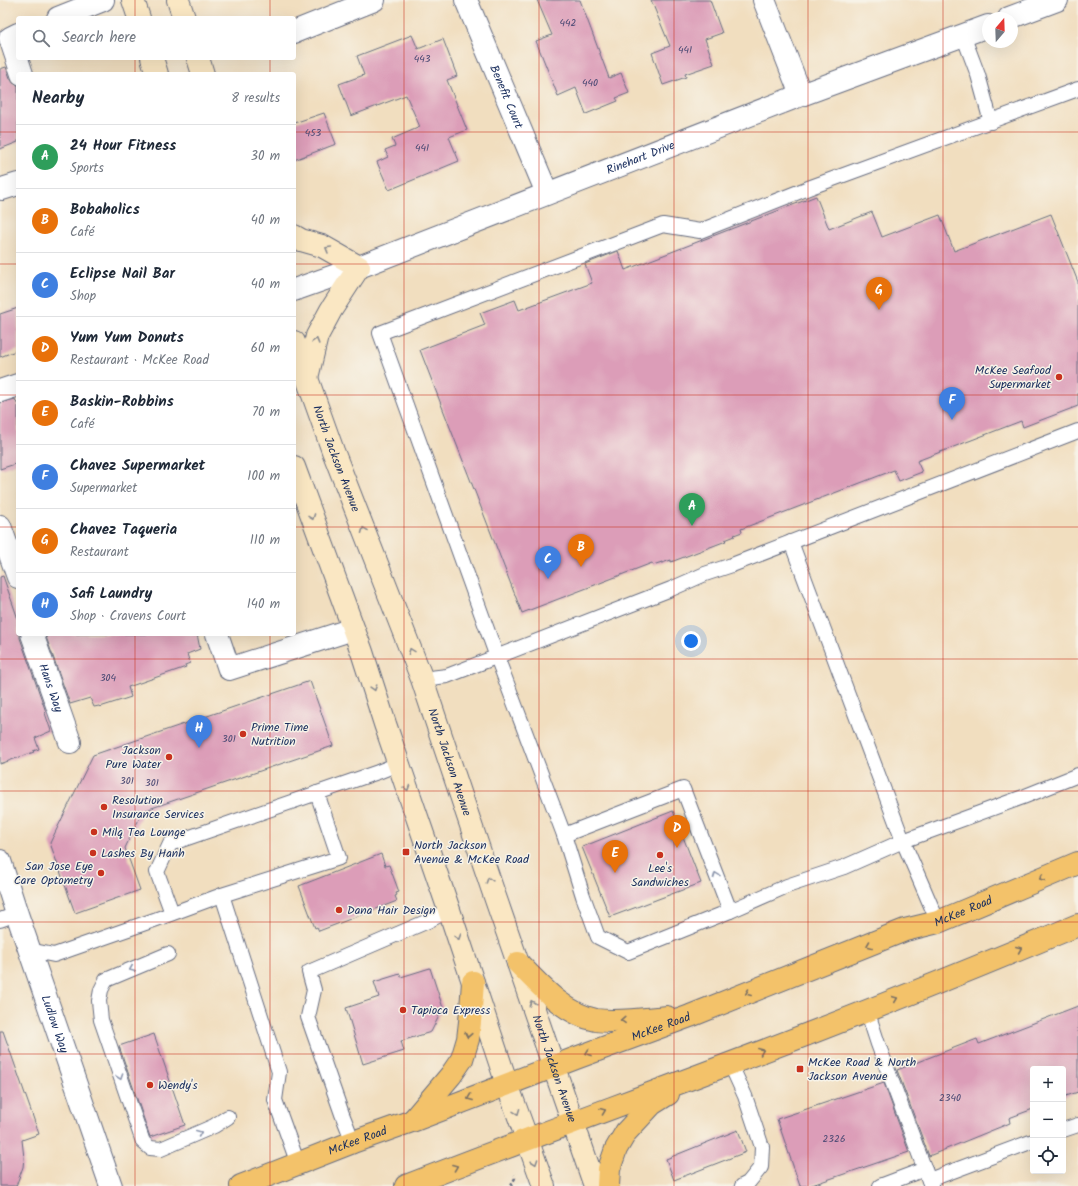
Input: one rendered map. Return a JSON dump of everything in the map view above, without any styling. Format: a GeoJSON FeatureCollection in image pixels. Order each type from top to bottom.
{"type":"FeatureCollection","features":[{"type":"Feature","properties":{"kind":"main road"},"geometry":{"type":"LineString","coordinates":[[133,0],[138,16]]}},
{"type":"Feature","properties":{"kind":"main road"},"geometry":{"type":"LineString","coordinates":[[178,0],[183,16]]}},
{"type":"Feature","properties":{"kind":"main road"},"geometry":{"type":"LineString","coordinates":[[153,60],[156,72]]}},
{"type":"Feature","properties":{"kind":"main road"},"geometry":{"type":"LineString","coordinates":[[199,60],[203,72]]}},
{"type":"Feature","properties":{"kind":"main road"},"geometry":{"type":"LineString","coordinates":[[296,237],[322,246],[359,267],[330,310],[317,336],[307,378]]}},
{"type":"Feature","properties":{"kind":"main road","name":"North Jackson Avenue"},"geometry":{"type":"LineString","coordinates":[[296,348],[333,451],[422,679],[489,880],[595,1186]]}},
{"type":"Feature","properties":{"kind":"main road"},"geometry":{"type":"LineString","coordinates":[[296,472],[362,652],[398,764],[449,910],[507,1084],[544,1186]]}},
{"type":"Feature","properties":{"kind":"main road","name":"McKee Road"},"geometry":{"type":"LineString","coordinates":[[241,1186],[353,1142],[690,1016],[905,930],[938,922],[1078,863]]}},
{"type":"Feature","properties":{"kind":"main road"},"geometry":{"type":"LineString","coordinates":[[406,1186],[867,1010],[1078,925]]}},
{"type":"Feature","properties":{"kind":"main road"},"geometry":{"type":"LineString","coordinates":[[518,963],[545,990],[568,1008],[596,1020],[690,1016]]}},
{"type":"Feature","properties":{"kind":"main road"},"geometry":{"type":"LineString","coordinates":[[412,1121],[451,1075],[462,1059],[468,1039],[473,982]]}},
{"type":"Feature","properties":{"kind":"main road"},"geometry":{"type":"LineString","coordinates":[[608,1186],[609,1168],[616,1149],[626,1132],[652,1104],[698,1075]]}},
{"type":"Feature","properties":{"kind":"street"},"geometry":{"type":"LineString","coordinates":[[63,16],[103,0]]}},
{"type":"Feature","properties":{"kind":"street"},"geometry":{"type":"LineString","coordinates":[[296,31],[374,0]]}},
{"type":"Feature","properties":{"kind":"street","name":"Benefit Court"},"geometry":{"type":"LineString","coordinates":[[466,0],[547,194]]}},
{"type":"Feature","properties":{"kind":"street"},"geometry":{"type":"LineString","coordinates":[[764,0],[802,95]]}},
{"type":"Feature","properties":{"kind":"street"},"geometry":{"type":"LineString","coordinates":[[1018,15],[1057,0]]}},
{"type":"Feature","properties":{"kind":"street","name":"Rinehart Drive"},"geometry":{"type":"LineString","coordinates":[[296,289],[359,267],[802,95],[982,28]]}},
{"type":"Feature","properties":{"kind":"street"},"geometry":{"type":"LineString","coordinates":[[16,35],[10,38],[16,56]]}},
{"type":"Feature","properties":{"kind":"street"},"geometry":{"type":"LineString","coordinates":[[17,60],[21,72]]}},
{"type":"Feature","properties":{"kind":"street"},"geometry":{"type":"LineString","coordinates":[[0,391],[16,386]]}},
{"type":"Feature","properties":{"kind":"street"},"geometry":{"type":"LineString","coordinates":[[0,526],[16,571]]}},
{"type":"Feature","properties":{"kind":"street"},"geometry":{"type":"LineString","coordinates":[[218,636],[229,669],[353,629]]}},
{"type":"Feature","properties":{"kind":"street","name":"Hans Way"},"geometry":{"type":"LineString","coordinates":[[33,636],[70,742]]}},
{"type":"Feature","properties":{"kind":"street","name":"Ludlow Way"},"geometry":{"type":"LineString","coordinates":[[0,861],[8,917],[29,950],[111,1186]]}},
{"type":"Feature","properties":{"kind":"lane"},"geometry":{"type":"LineString","coordinates":[[963,35],[978,75],[991,122]]}},
{"type":"Feature","properties":{"kind":"lane"},"geometry":{"type":"LineString","coordinates":[[1078,89],[811,187],[700,232],[663,225],[380,334],[564,835],[583,896],[598,937],[628,952],[730,911],[787,886],[844,866],[903,841],[1023,798],[1078,775]]}},
{"type":"Feature","properties":{"kind":"lane"},"geometry":{"type":"LineString","coordinates":[[422,679],[447,676],[664,592],[705,574],[732,565],[1078,431]]}},
{"type":"Feature","properties":{"kind":"lane"},"geometry":{"type":"LineString","coordinates":[[791,542],[903,841],[938,922]]}},
{"type":"Feature","properties":{"kind":"lane"},"geometry":{"type":"LineString","coordinates":[[172,913],[157,872],[170,844],[398,764]]}},
{"type":"Feature","properties":{"kind":"lane"},"geometry":{"type":"LineString","coordinates":[[564,835],[682,789],[730,911]]}},
{"type":"Feature","properties":{"kind":"lane"},"geometry":{"type":"LineString","coordinates":[[29,950],[54,955],[222,895],[339,858],[317,793]]}},
{"type":"Feature","properties":{"kind":"lane"},"geometry":{"type":"LineString","coordinates":[[222,895],[279,1072],[274,1100],[298,1164]]}},
{"type":"Feature","properties":{"kind":"lane"},"geometry":{"type":"LineString","coordinates":[[353,1142],[308,1017],[314,990],[309,972],[428,921],[449,910]]}},
{"type":"Feature","properties":{"kind":"lane"},"geometry":{"type":"LineString","coordinates":[[168,954],[106,980],[100,990],[99,1001],[101,1020],[142,1142],[150,1148],[161,1149],[214,1126],[228,1117]]}},
{"type":"Feature","properties":{"kind":"lane"},"geometry":{"type":"LineString","coordinates":[[867,1010],[878,1044],[928,1178]]}},
{"type":"Feature","properties":{"kind":"lane"},"geometry":{"type":"LineString","coordinates":[[730,1063],[745,1096],[762,1147],[761,1167],[748,1183],[742,1186]]}},
{"type":"Feature","properties":{"kind":"lane"},"geometry":{"type":"LineString","coordinates":[[1066,1129],[1078,1125]]}},
{"type":"Feature","properties":{"kind":"lane"},"geometry":{"type":"LineString","coordinates":[[880,1186],[928,1178],[1030,1142]]}},
{"type":"Feature","properties":{"kind":"path"},"geometry":{"type":"LineString","coordinates":[[511,1186],[515,1178]]}},
{"type":"Feature","properties":{"kind":"building"},"geometry":{"type":"Polygon","coordinates":[[[537,0],[580,0],[609,78],[621,73],[629,93],[616,98],[618,101],[586,114],[576,88],[558,96],[536,41],[552,35],[537,0]]]}},
{"type":"Feature","properties":{"kind":"building"},"geometry":{"type":"Polygon","coordinates":[[[651,0],[710,0],[722,33],[705,39],[714,64],[685,74],[686,77],[663,85],[652,53],[670,46],[651,0]]]}},
{"type":"Feature","properties":{"kind":"building"},"geometry":{"type":"Polygon","coordinates":[[[412,35],[418,49],[443,39],[457,76],[447,80],[467,130],[449,137],[459,161],[389,190],[377,162],[388,157],[385,150],[395,146],[392,139],[420,127],[406,95],[351,116],[339,84],[364,75],[357,56],[412,35]]]}},
{"type":"Feature","properties":{"kind":"building"},"geometry":{"type":"Polygon","coordinates":[[[6,67],[10,78],[16,85],[16,143],[0,149],[0,69],[6,67]]]}},
{"type":"Feature","properties":{"kind":"building"},"geometry":{"type":"Polygon","coordinates":[[[324,113],[336,144],[296,159],[296,122],[324,113]]]}},
{"type":"Feature","properties":{"kind":"building"},"geometry":{"type":"Polygon","coordinates":[[[816,196],[829,229],[872,212],[882,237],[940,215],[954,251],[1051,214],[1078,282],[1078,406],[1023,427],[1021,421],[917,461],[922,472],[899,481],[894,470],[741,529],[742,532],[725,540],[726,541],[671,562],[671,560],[653,565],[652,563],[522,613],[420,350],[485,325],[480,313],[515,300],[519,310],[592,283],[585,264],[618,251],[625,270],[816,196]]]}},
{"type":"Feature","properties":{"kind":"building"},"geometry":{"type":"Polygon","coordinates":[[[16,309],[16,351],[0,357],[0,314],[16,309]]]}},
{"type":"Feature","properties":{"kind":"building"},"geometry":{"type":"Polygon","coordinates":[[[15,399],[16,401],[16,464],[0,469],[0,403],[15,399]]]}},
{"type":"Feature","properties":{"kind":"building"},"geometry":{"type":"Polygon","coordinates":[[[3,576],[16,613],[16,636],[20,636],[51,731],[35,738],[39,749],[0,764],[0,577],[3,576]]]}},
{"type":"Feature","properties":{"kind":"building"},"geometry":{"type":"Polygon","coordinates":[[[46,636],[197,636],[200,649],[187,654],[190,663],[185,665],[186,667],[128,687],[131,697],[100,707],[94,707],[90,698],[70,704],[46,636]]]}},
{"type":"Feature","properties":{"kind":"building"},"geometry":{"type":"Polygon","coordinates":[[[310,681],[333,746],[143,811],[125,848],[140,890],[75,913],[50,843],[93,755],[310,681]]]}},
{"type":"Feature","properties":{"kind":"building"},"geometry":{"type":"Polygon","coordinates":[[[673,811],[701,883],[610,917],[582,847],[673,811]]]}},
{"type":"Feature","properties":{"kind":"building"},"geometry":{"type":"Polygon","coordinates":[[[381,854],[385,866],[389,865],[399,892],[396,893],[397,895],[395,896],[397,901],[319,931],[317,927],[315,928],[299,886],[381,854]]]}},
{"type":"Feature","properties":{"kind":"building"},"geometry":{"type":"Polygon","coordinates":[[[430,968],[443,1008],[431,1032],[401,1041],[404,1051],[363,1064],[346,1008],[379,997],[374,982],[400,974],[401,977],[430,968]]]}},
{"type":"Feature","properties":{"kind":"building"},"geometry":{"type":"Polygon","coordinates":[[[1078,1006],[1078,1092],[1066,1096],[1066,1066],[1030,1066],[1030,1110],[1009,1118],[1010,1123],[929,1156],[897,1070],[977,1039],[979,1044],[1078,1006]]]}},
{"type":"Feature","properties":{"kind":"building"},"geometry":{"type":"Polygon","coordinates":[[[0,1031],[3,1031],[39,1134],[22,1140],[24,1158],[23,1167],[16,1186],[0,1186],[0,1031]]]}},
{"type":"Feature","properties":{"kind":"building","name":"Wendy's"},"geometry":{"type":"Polygon","coordinates":[[[154,1034],[185,1125],[150,1137],[119,1046],[154,1034]]]}},
{"type":"Feature","properties":{"kind":"building"},"geometry":{"type":"Polygon","coordinates":[[[884,1083],[909,1152],[809,1186],[800,1186],[777,1119],[884,1083]]]}},
{"type":"Feature","properties":{"kind":"building"},"geometry":{"type":"Polygon","coordinates":[[[738,1130],[746,1152],[674,1180],[666,1159],[738,1130]]]}},
{"type":"Feature","properties":{"kind":"place","name":"Chavez Taqueria"},"geometry":{"type":"Point","coordinates":[879,310]}},
{"type":"Feature","properties":{"kind":"place","name":"McKee Seafood Supermarket"},"geometry":{"type":"Point","coordinates":[1059,377]}},
{"type":"Feature","properties":{"kind":"place","name":"Chavez Supermarket"},"geometry":{"type":"Point","coordinates":[952,420]}},
{"type":"Feature","properties":{"kind":"place","name":"24 Hour Fitness"},"geometry":{"type":"Point","coordinates":[692,526]}},
{"type":"Feature","properties":{"kind":"place","name":"Bobaholics"},"geometry":{"type":"Point","coordinates":[581,567]}},
{"type":"Feature","properties":{"kind":"place","name":"Eclipse Nail Bar"},"geometry":{"type":"Point","coordinates":[548,579]}},
{"type":"Feature","properties":{"kind":"place","name":"Prime Time Nutrition"},"geometry":{"type":"Point","coordinates":[243,734]}},
{"type":"Feature","properties":{"kind":"place","name":"Safi Laundry"},"geometry":{"type":"Point","coordinates":[199,748]}},
{"type":"Feature","properties":{"kind":"place","name":"Jackson Pure Water"},"geometry":{"type":"Point","coordinates":[169,757]}},
{"type":"Feature","properties":{"kind":"place","name":"Resolution Insurance Services"},"geometry":{"type":"Point","coordinates":[104,807]}},
{"type":"Feature","properties":{"kind":"place","name":"Milq Tea Lounge"},"geometry":{"type":"Point","coordinates":[94,832]}},
{"type":"Feature","properties":{"kind":"place","name":"Yum Yum Donuts"},"geometry":{"type":"Point","coordinates":[677,848]}},
{"type":"Feature","properties":{"kind":"place","name":"North Jackson Avenue & McKee Road"},"geometry":{"type":"Point","coordinates":[406,852]}},
{"type":"Feature","properties":{"kind":"place","name":"Lashes By Hanh"},"geometry":{"type":"Point","coordinates":[93,853]}},
{"type":"Feature","properties":{"kind":"place","name":"Lee's Sandwiches"},"geometry":{"type":"Point","coordinates":[660,855]}},
{"type":"Feature","properties":{"kind":"place","name":"San Jose Eye Care Optometry"},"geometry":{"type":"Point","coordinates":[101,873]}},
{"type":"Feature","properties":{"kind":"place","name":"Baskin-Robbins"},"geometry":{"type":"Point","coordinates":[615,873]}},
{"type":"Feature","properties":{"kind":"place","name":"Dana Hair Design"},"geometry":{"type":"Point","coordinates":[339,910]}},
{"type":"Feature","properties":{"kind":"place","name":"Tapioca Express"},"geometry":{"type":"Point","coordinates":[403,1010]}},
{"type":"Feature","properties":{"kind":"place","name":"McKee Road & North Jackson Avenue"},"geometry":{"type":"Point","coordinates":[800,1069]}},
{"type":"Feature","properties":{"kind":"place","name":"Wendy's"},"geometry":{"type":"Point","coordinates":[150,1085]}}]}
